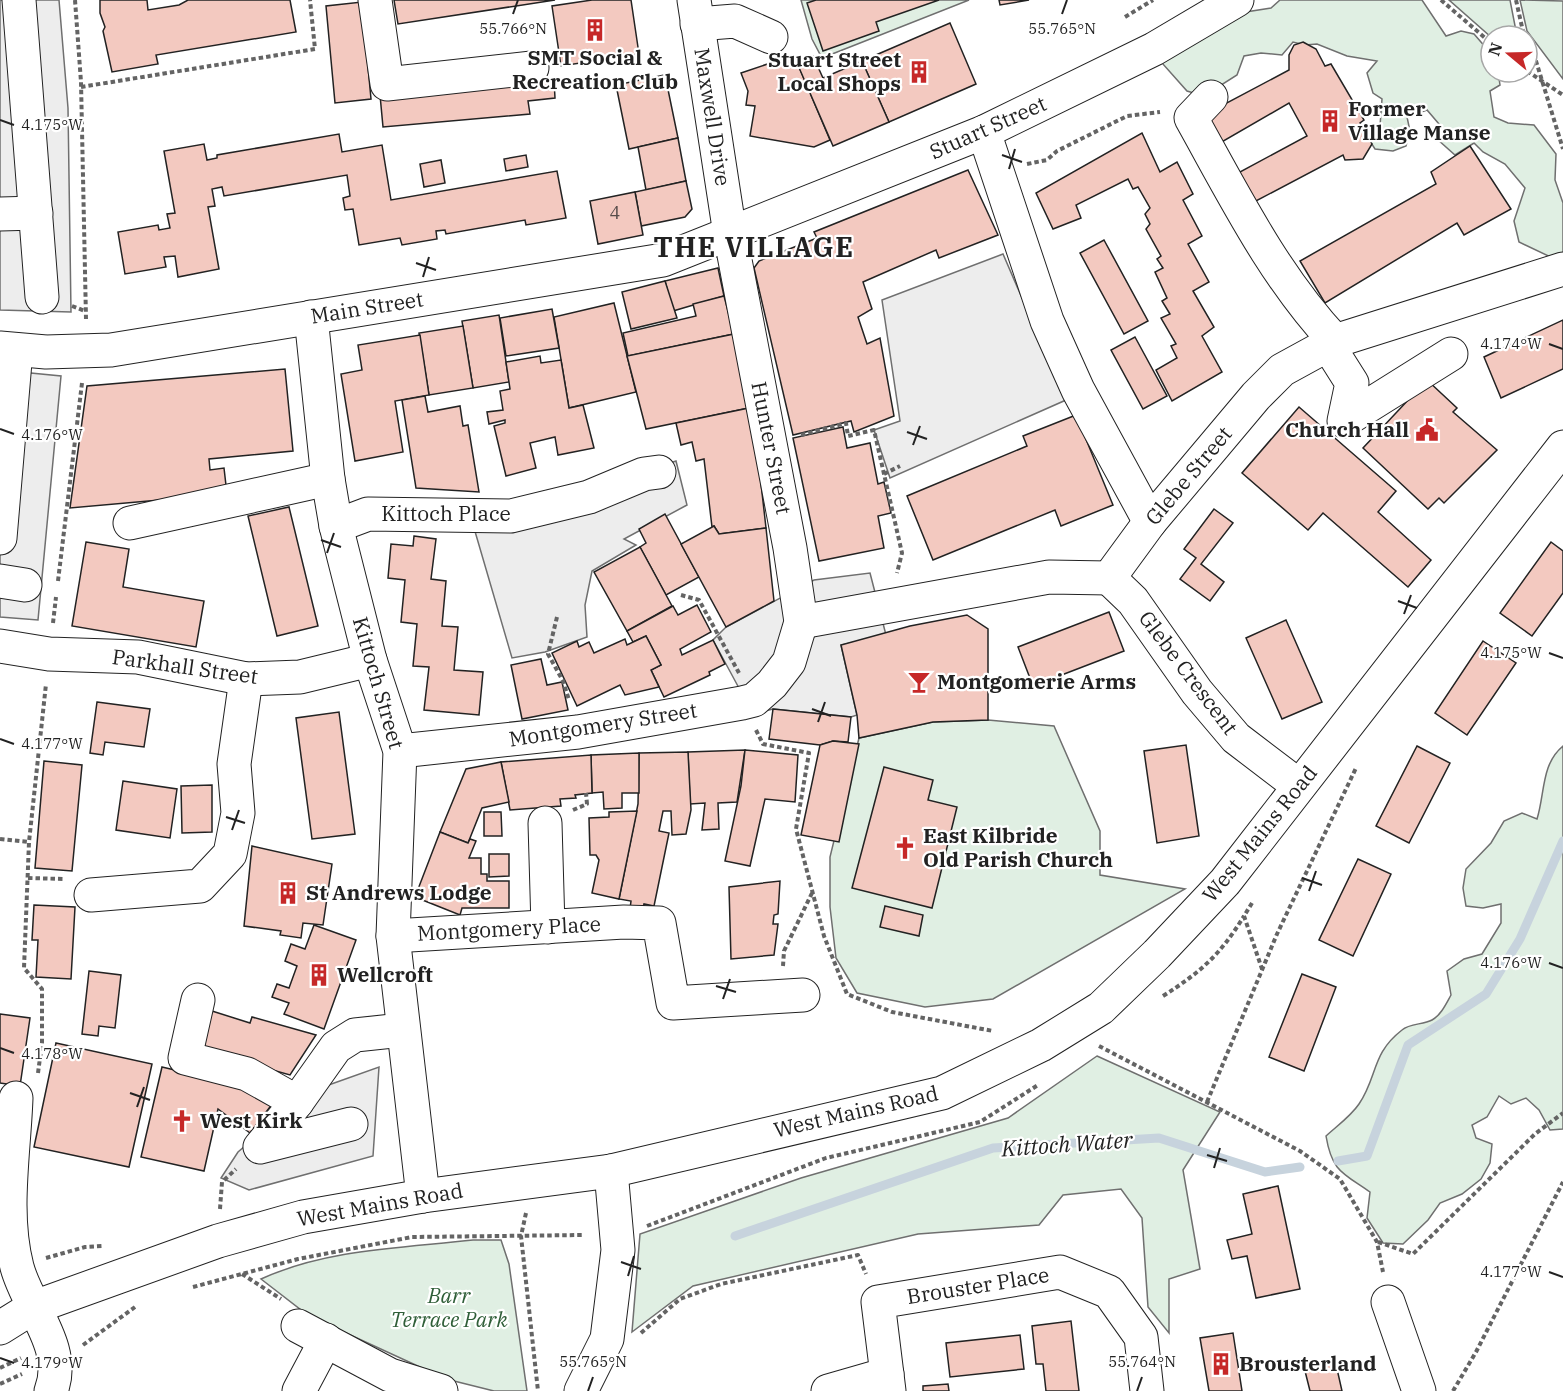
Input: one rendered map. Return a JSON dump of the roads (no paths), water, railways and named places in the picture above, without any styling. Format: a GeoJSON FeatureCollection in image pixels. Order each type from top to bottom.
{"type":"FeatureCollection","features":[{"type":"Feature","properties":{"kind":"street"},"geometry":{"type":"LineString","coordinates":[[20,0],[42,297]]}},
{"type":"Feature","properties":{"kind":"street"},"geometry":{"type":"LineString","coordinates":[[375,0],[387,84],[532,68]]}},
{"type":"Feature","properties":{"kind":"street","name":"Stuart Street"},"geometry":{"type":"LineString","coordinates":[[730,234],[989,145],[1237,0]]}},
{"type":"Feature","properties":{"kind":"street"},"geometry":{"type":"LineString","coordinates":[[696,12],[735,21],[771,37]]}},
{"type":"Feature","properties":{"kind":"street","name":"Maxwell Drive"},"geometry":{"type":"LineString","coordinates":[[696,12],[730,234]]}},
{"type":"Feature","properties":{"kind":"street"},"geometry":{"type":"LineString","coordinates":[[1210,97],[1191,118],[1257,236],[1331,343],[1352,383],[1344,421],[1451,354]]}},
{"type":"Feature","properties":{"kind":"street"},"geometry":{"type":"LineString","coordinates":[[989,145],[1047,321],[1078,390],[1150,522]]}},
{"type":"Feature","properties":{"kind":"street"},"geometry":{"type":"LineString","coordinates":[[0,214],[36,213]]}},
{"type":"Feature","properties":{"kind":"street","name":"Main Street"},"geometry":{"type":"LineString","coordinates":[[8,349],[46,352],[111,350],[663,260],[730,234]]}},
{"type":"Feature","properties":{"kind":"street","name":"Hunter Street"},"geometry":{"type":"LineString","coordinates":[[730,234],[772,452],[801,622],[789,662],[772,684],[748,701]]}},
{"type":"Feature","properties":{"kind":"street","name":"Glebe Street"},"geometry":{"type":"LineString","coordinates":[[1109,578],[1150,522],[1256,396],[1282,370],[1331,343],[1563,269]]}},
{"type":"Feature","properties":{"kind":"street","name":"Kittoch Street"},"geometry":{"type":"LineString","coordinates":[[311,317],[328,479],[336,526],[370,660],[400,751],[393,936],[402,1030],[423,1196]]}},
{"type":"Feature","properties":{"kind":"street"},"geometry":{"type":"LineString","coordinates":[[0,538],[8,349]]}},
{"type":"Feature","properties":{"kind":"street","name":"West Mains Road"},"geometry":{"type":"LineString","coordinates":[[0,1328],[32,1308],[218,1241],[303,1217],[423,1196],[611,1171],[942,1093],[1041,1045],[1101,1008],[1157,954],[1225,882],[1563,447]]}},
{"type":"Feature","properties":{"kind":"street","name":"Kittoch Place"},"geometry":{"type":"LineString","coordinates":[[336,526],[368,514],[511,516],[589,497],[644,474],[659,472]]}},
{"type":"Feature","properties":{"kind":"street"},"geometry":{"type":"LineString","coordinates":[[130,523],[328,479]]}},
{"type":"Feature","properties":{"kind":"street"},"geometry":{"type":"LineString","coordinates":[[801,622],[1049,577],[1109,578]]}},
{"type":"Feature","properties":{"kind":"street","name":"Glebe Crescent"},"geometry":{"type":"LineString","coordinates":[[1109,578],[1133,601],[1197,692],[1236,738],[1299,786]]}},
{"type":"Feature","properties":{"kind":"street","name":"Parkhall Street"},"geometry":{"type":"LineString","coordinates":[[0,646],[49,654],[138,657],[246,679],[300,677],[370,660]]}},
{"type":"Feature","properties":{"kind":"street"},"geometry":{"type":"LineString","coordinates":[[92,895],[200,886],[230,854],[238,813],[234,764],[246,679]]}},
{"type":"Feature","properties":{"kind":"street","name":"Montgomery Street"},"geometry":{"type":"LineString","coordinates":[[400,751],[578,732],[748,701]]}},
{"type":"Feature","properties":{"kind":"street"},"geometry":{"type":"LineString","coordinates":[[545,823],[548,927]]}},
{"type":"Feature","properties":{"kind":"street","name":"Montgomery Place"},"geometry":{"type":"LineString","coordinates":[[393,936],[624,922],[660,923],[673,1003],[792,996]]}},
{"type":"Feature","properties":{"kind":"street"},"geometry":{"type":"LineString","coordinates":[[198,1000],[185,1058],[247,1074],[297,1102]]}},
{"type":"Feature","properties":{"kind":"street"},"geometry":{"type":"LineString","coordinates":[[351,1124],[260,1147],[297,1102],[336,1047],[355,1035],[402,1030]]}},
{"type":"Feature","properties":{"kind":"street"},"geometry":{"type":"LineString","coordinates":[[16,1098],[7,1154],[9,1228],[17,1269],[32,1308],[52,1343],[57,1376],[51,1391]]}},
{"type":"Feature","properties":{"kind":"street"},"geometry":{"type":"LineString","coordinates":[[581,1391],[607,1339],[618,1250],[611,1171]]}},
{"type":"Feature","properties":{"kind":"street","name":"Brouster Place"},"geometry":{"type":"LineString","coordinates":[[888,1383],[878,1302],[1060,1272],[1109,1292],[1141,1336],[1147,1391]]}},
{"type":"Feature","properties":{"kind":"street"},"geometry":{"type":"LineString","coordinates":[[1388,1302],[1419,1391]]}},
{"type":"Feature","properties":{"kind":"street"},"geometry":{"type":"LineString","coordinates":[[299,1391],[312,1333],[390,1375],[441,1391]]}},
{"type":"Feature","properties":{"kind":"street"},"geometry":{"type":"LineString","coordinates":[[828,1391],[888,1383]]}},
{"type":"Feature","properties":{"kind":"waterway","name":"Kittoch Water"},"geometry":{"type":"LineString","coordinates":[[1338,1161],[1367,1156],[1408,1045],[1486,994],[1520,939],[1563,841]]}},
{"type":"Feature","properties":{"kind":"waterway","name":"Kittoch Water"},"geometry":{"type":"LineString","coordinates":[[735,1236],[993,1148],[1159,1138],[1265,1172],[1300,1167]]}},
{"type":"Feature","properties":{"kind":"place","name":"SMT Social & Recreation Club"},"geometry":{"type":"Point","coordinates":[595,30]}},
{"type":"Feature","properties":{"kind":"place","name":"Stuart Street Local Shops"},"geometry":{"type":"Point","coordinates":[919,72]}},
{"type":"Feature","properties":{"kind":"place","name":"Former Village Manse"},"geometry":{"type":"Point","coordinates":[1330,121]}},
{"type":"Feature","properties":{"kind":"place","name":"Church Hall"},"geometry":{"type":"Point","coordinates":[1427,430]}},
{"type":"Feature","properties":{"kind":"place","name":"Montgomerie Arms"},"geometry":{"type":"Point","coordinates":[919,682]}},
{"type":"Feature","properties":{"kind":"place","name":"East Kilbride Old Parish Church"},"geometry":{"type":"Point","coordinates":[905,848]}},
{"type":"Feature","properties":{"kind":"place","name":"St Andrews Lodge"},"geometry":{"type":"Point","coordinates":[288,893]}},
{"type":"Feature","properties":{"kind":"place","name":"Wellcroft"},"geometry":{"type":"Point","coordinates":[319,975]}},
{"type":"Feature","properties":{"kind":"place","name":"West Kirk"},"geometry":{"type":"Point","coordinates":[182,1121]}},
{"type":"Feature","properties":{"kind":"place","name":"Brousterland"},"geometry":{"type":"Point","coordinates":[1221,1364]}},
{"type":"Feature","properties":{"kind":"district","name":"THE VILLAGE"},"geometry":{"type":"Point","coordinates":[754,248]}},
{"type":"Feature","properties":{"kind":"park label","name":"Barr Terrace Park"},"geometry":{"type":"Point","coordinates":[449,1308]}}]}
